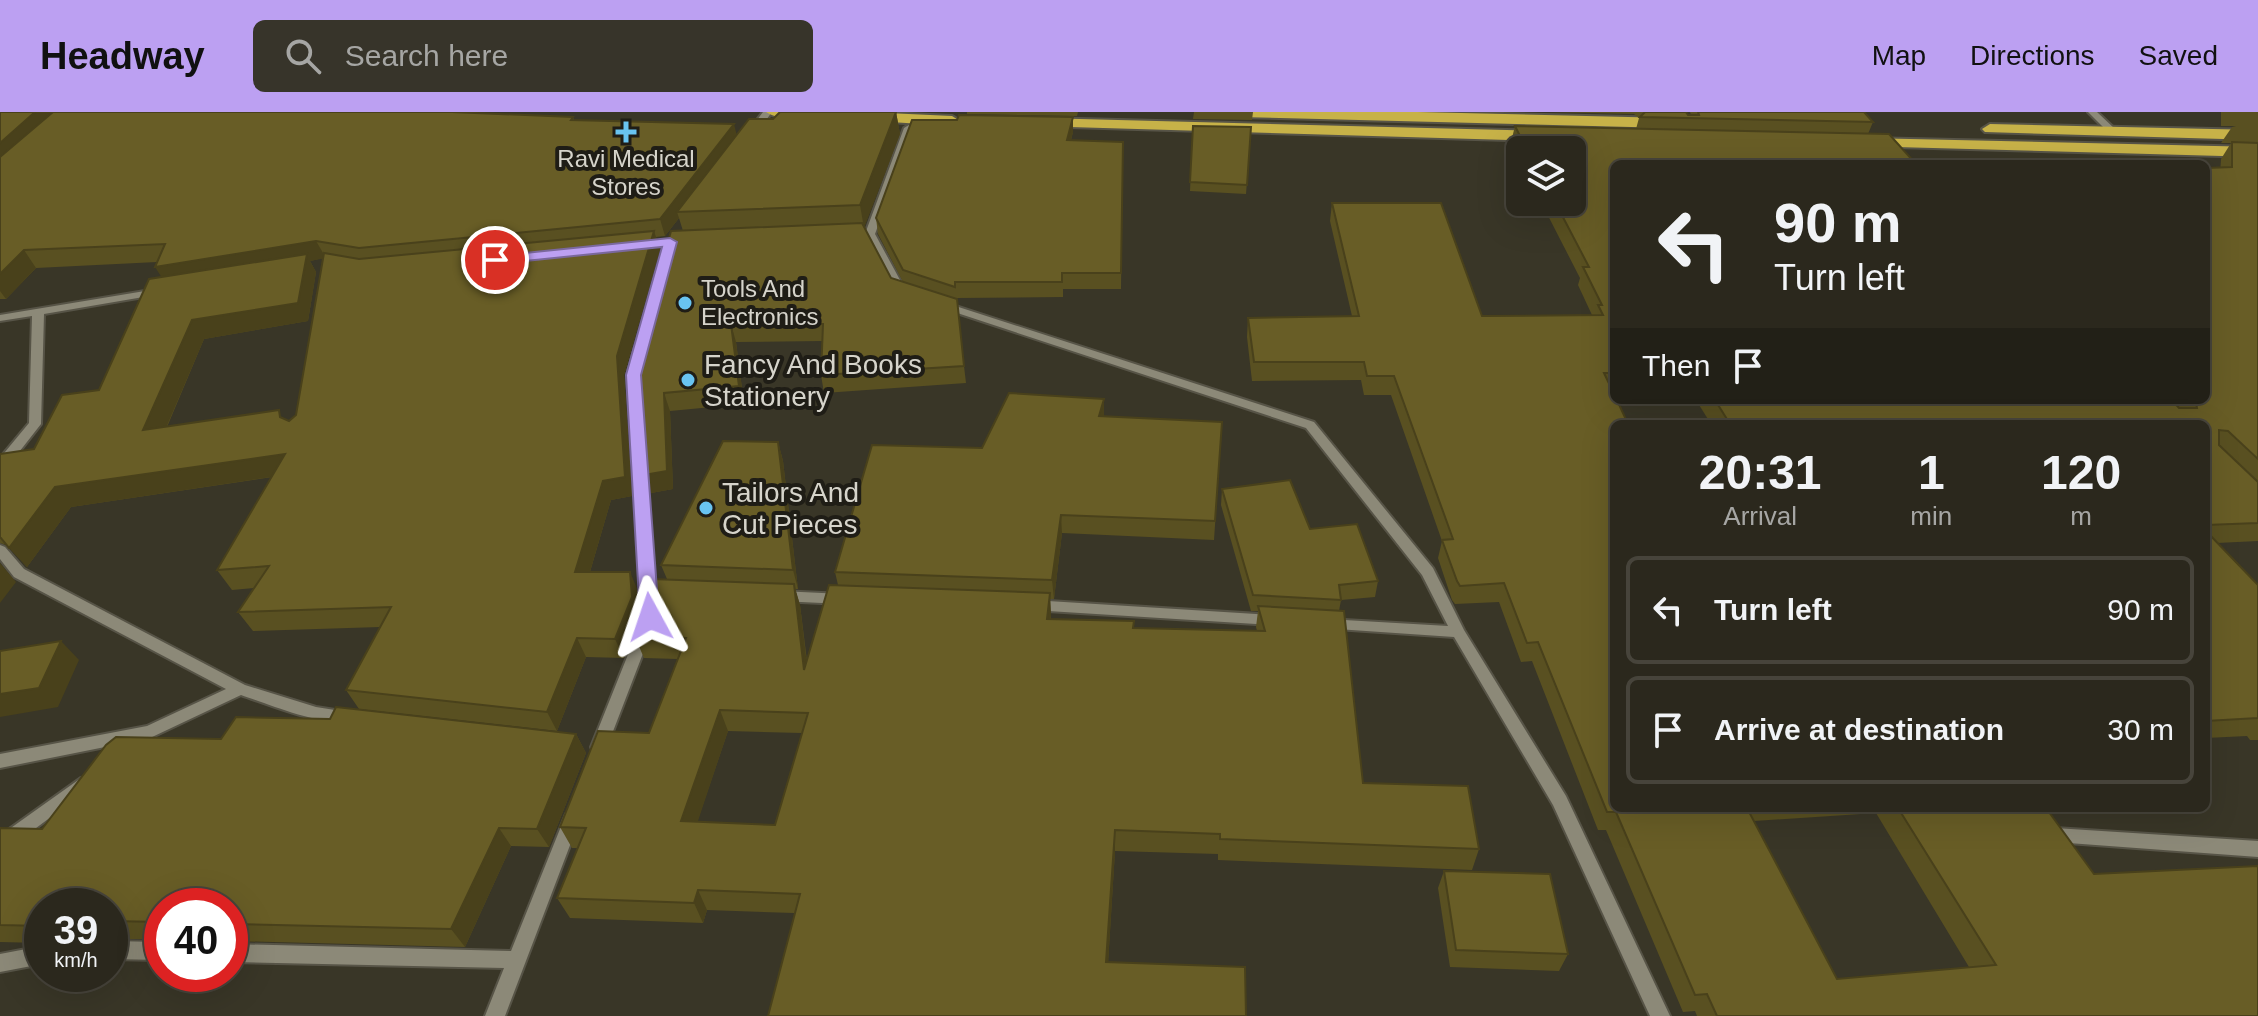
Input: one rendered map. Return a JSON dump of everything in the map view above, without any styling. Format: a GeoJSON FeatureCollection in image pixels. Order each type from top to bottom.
{"type":"FeatureCollection","features":[{"type":"Feature","properties":{"kind":"highway"},"geometry":{"type":"LineString","coordinates":[[771,112],[975,121]]}},
{"type":"Feature","properties":{"kind":"highway"},"geometry":{"type":"LineString","coordinates":[[1240,112],[1589,124],[1689,124]]}},
{"type":"Feature","properties":{"kind":"highway"},"geometry":{"type":"LineString","coordinates":[[1022,123],[1672,139]]}},
{"type":"Feature","properties":{"kind":"highway"},"geometry":{"type":"LineString","coordinates":[[1962,129],[2258,135]]}},
{"type":"Feature","properties":{"kind":"highway"},"geometry":{"type":"LineString","coordinates":[[1854,143],[1892,138],[2258,152]]}},
{"type":"Feature","properties":{"kind":"street"},"geometry":{"type":"LineString","coordinates":[[741,147],[771,112]]}},
{"type":"Feature","properties":{"kind":"street"},"geometry":{"type":"LineString","coordinates":[[2092,112],[2113,132]]}},
{"type":"Feature","properties":{"kind":"street"},"geometry":{"type":"LineString","coordinates":[[912,120],[870,234],[899,290],[913,295]]}},
{"type":"Feature","properties":{"kind":"street"},"geometry":{"type":"LineString","coordinates":[[854,235],[870,234]]}},
{"type":"Feature","properties":{"kind":"street"},"geometry":{"type":"LineString","coordinates":[[0,318],[174,289]]}},
{"type":"Feature","properties":{"kind":"street"},"geometry":{"type":"LineString","coordinates":[[928,300],[1310,425],[1428,572],[1458,632],[1560,801],[1660,1016]]}},
{"type":"Feature","properties":{"kind":"street"},"geometry":{"type":"LineString","coordinates":[[0,467],[35,424],[38,312]]}},
{"type":"Feature","properties":{"kind":"street"},"geometry":{"type":"LineString","coordinates":[[593,749],[650,617],[655,592],[633,375],[645,331]]}},
{"type":"Feature","properties":{"kind":"street"},"geometry":{"type":"LineString","coordinates":[[0,550],[19,573],[240,689],[316,713],[364,718]]}},
{"type":"Feature","properties":{"kind":"street"},"geometry":{"type":"LineString","coordinates":[[759,595],[854,599]]}},
{"type":"Feature","properties":{"kind":"street"},"geometry":{"type":"LineString","coordinates":[[1012,605],[1283,621]]}},
{"type":"Feature","properties":{"kind":"street"},"geometry":{"type":"LineString","coordinates":[[1315,623],[1458,632]]}},
{"type":"Feature","properties":{"kind":"street"},"geometry":{"type":"LineString","coordinates":[[0,855],[14,835],[150,732],[240,689]]}},
{"type":"Feature","properties":{"kind":"street"},"geometry":{"type":"LineString","coordinates":[[0,761],[150,732]]}},
{"type":"Feature","properties":{"kind":"street"},"geometry":{"type":"LineString","coordinates":[[495,1016],[578,802]]}},
{"type":"Feature","properties":{"kind":"street"},"geometry":{"type":"LineString","coordinates":[[2055,835],[2258,849]]}},
{"type":"Feature","properties":{"kind":"street"},"geometry":{"type":"LineString","coordinates":[[248,953],[517,960]]}},
{"type":"Feature","properties":{"kind":"street"},"geometry":{"type":"LineString","coordinates":[[0,963],[24,958]]}},
{"type":"Feature","properties":{"kind":"building"},"geometry":{"type":"Polygon","coordinates":[[[0,112],[35,112],[0,143],[0,112]]]}},
{"type":"Feature","properties":{"kind":"building"},"geometry":{"type":"Polygon","coordinates":[[[53,112],[452,112],[573,117],[571,120],[734,124],[660,219],[359,248],[316,241],[155,267],[165,244],[24,250],[0,274],[0,157],[53,112]]]}},
{"type":"Feature","properties":{"kind":"building"},"geometry":{"type":"Polygon","coordinates":[[[780,112],[896,112],[860,205],[677,212],[749,119],[773,119],[780,112]]]}},
{"type":"Feature","properties":{"kind":"building"},"geometry":{"type":"Polygon","coordinates":[[[1645,112],[1699,115],[1698,112],[1864,112],[1873,122],[1640,117],[1645,112]]]}},
{"type":"Feature","properties":{"kind":"building"},"geometry":{"type":"Polygon","coordinates":[[[959,115],[1073,117],[1067,140],[1123,142],[1121,273],[1062,273],[1062,282],[955,282],[955,287],[903,270],[876,218],[912,120],[957,120],[959,115]]]}},
{"type":"Feature","properties":{"kind":"building"},"geometry":{"type":"Polygon","coordinates":[[[1193,126],[1251,127],[1247,185],[1190,182],[1193,126]]]}},
{"type":"Feature","properties":{"kind":"building"},"geometry":{"type":"Polygon","coordinates":[[[1515,126],[1889,134],[1912,160],[1610,160],[1610,373],[1604,373],[1610,386],[1610,404],[1619,404],[1626,420],[1610,420],[1610,812],[1607,812],[1538,642],[1527,643],[1504,583],[1460,586],[1457,581],[1442,540],[1453,539],[1394,376],[1367,376],[1364,362],[1254,362],[1248,318],[1359,316],[1332,203],[1441,203],[1482,316],[1603,315],[1598,305],[1602,305],[1583,267],[1589,267],[1562,216],[1586,216],[1586,136],[1520,136],[1515,126]]]}},
{"type":"Feature","properties":{"kind":"building"},"geometry":{"type":"Polygon","coordinates":[[[2232,142],[2258,143],[2258,459],[2228,431],[2219,430],[2219,445],[2258,482],[2258,523],[2210,525],[2210,420],[1728,420],[1718,404],[2176,404],[2179,408],[2197,408],[2196,404],[2210,404],[2210,168],[2232,167],[2232,142]]]}},
{"type":"Feature","properties":{"kind":"building"},"geometry":{"type":"Polygon","coordinates":[[[862,223],[891,278],[957,299],[964,366],[821,375],[823,324],[731,324],[739,386],[664,393],[667,471],[644,475],[636,358],[671,231],[862,223]]]}},
{"type":"Feature","properties":{"kind":"building"},"geometry":{"type":"Polygon","coordinates":[[[654,231],[617,356],[625,477],[603,481],[575,572],[630,572],[632,597],[615,639],[577,638],[547,712],[346,690],[391,607],[238,612],[269,566],[217,570],[285,454],[55,487],[9,548],[0,537],[0,454],[34,449],[62,395],[99,390],[149,279],[307,254],[298,303],[192,320],[143,430],[279,410],[280,417],[289,421],[296,415],[324,253],[359,259],[654,231]]]}},
{"type":"Feature","properties":{"kind":"building"},"geometry":{"type":"Polygon","coordinates":[[[1009,393],[1104,399],[1099,416],[1222,422],[1215,521],[1061,515],[1052,580],[835,572],[872,445],[982,448],[1009,393]]]}},
{"type":"Feature","properties":{"kind":"building"},"geometry":{"type":"Polygon","coordinates":[[[723,441],[778,442],[793,570],[661,565],[723,441]]]}},
{"type":"Feature","properties":{"kind":"building"},"geometry":{"type":"Polygon","coordinates":[[[1290,480],[1310,529],[1357,524],[1378,581],[1339,585],[1341,600],[1253,595],[1222,489],[1290,480]]]}},
{"type":"Feature","properties":{"kind":"building"},"geometry":{"type":"Polygon","coordinates":[[[2210,535],[2258,585],[2258,718],[2210,721],[2210,535]]]}},
{"type":"Feature","properties":{"kind":"building"},"geometry":{"type":"Polygon","coordinates":[[[651,579],[794,584],[804,670],[829,585],[1050,593],[1047,619],[1134,621],[1133,628],[1265,631],[1258,606],[1344,611],[1363,783],[1468,786],[1479,849],[1220,839],[1220,834],[1115,830],[1106,962],[1245,967],[1246,1016],[768,1016],[800,894],[698,890],[694,903],[557,898],[586,828],[560,827],[598,731],[649,733],[686,638],[635,637],[651,597],[651,579]],[[720,710],[681,821],[775,825],[808,713],[720,710]]]}},
{"type":"Feature","properties":{"kind":"building"},"geometry":{"type":"Polygon","coordinates":[[[61,641],[39,688],[0,694],[0,651],[61,641]]]}},
{"type":"Feature","properties":{"kind":"building"},"geometry":{"type":"Polygon","coordinates":[[[336,707],[576,734],[537,829],[499,828],[451,929],[248,924],[248,888],[144,888],[144,922],[128,921],[128,888],[24,888],[24,926],[0,925],[0,828],[42,829],[106,745],[116,737],[221,739],[236,717],[330,719],[336,707]]]}},
{"type":"Feature","properties":{"kind":"building"},"geometry":{"type":"Polygon","coordinates":[[[1616,812],[1749,812],[1837,979],[1996,965],[1900,812],[2049,812],[2094,874],[2258,866],[2258,1016],[1717,1016],[1707,994],[1695,995],[1616,812]]]}},
{"type":"Feature","properties":{"kind":"building"},"geometry":{"type":"Polygon","coordinates":[[[1444,871],[1550,874],[1568,954],[1456,950],[1444,871]]]}},
{"type":"Feature","properties":{"kind":"place","name":"Ravi Medical Stores"},"geometry":{"type":"Point","coordinates":[626,132]}},
{"type":"Feature","properties":{"kind":"place","name":"Tools And Electronics"},"geometry":{"type":"Point","coordinates":[685,303]}},
{"type":"Feature","properties":{"kind":"place","name":"Fancy And Books Stationery"},"geometry":{"type":"Point","coordinates":[688,380]}},
{"type":"Feature","properties":{"kind":"place","name":"Tailors And Cut Pieces"},"geometry":{"type":"Point","coordinates":[706,508]}},
{"type":"Feature","properties":{"kind":"route"},"geometry":{"type":"LineString","coordinates":[[495,260],[670,242],[633,375],[650,617]]}}]}
